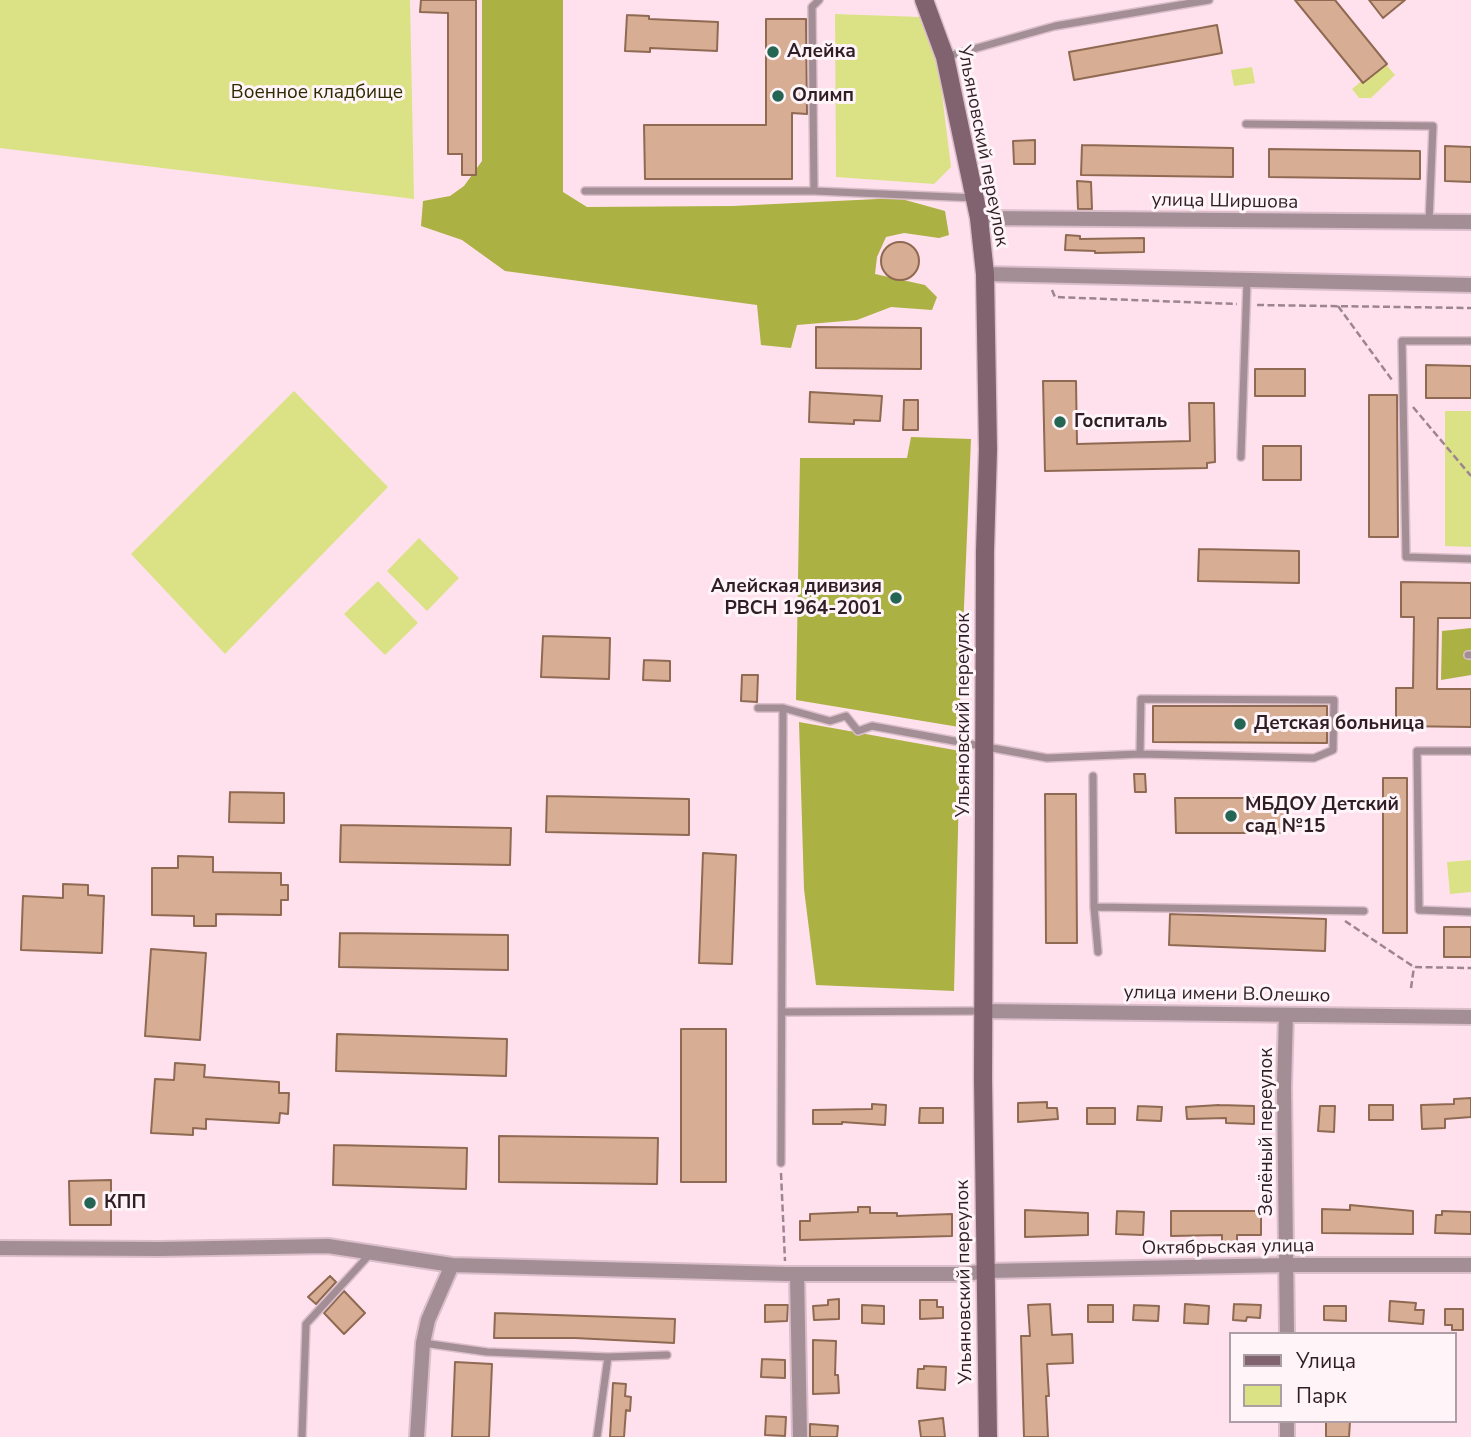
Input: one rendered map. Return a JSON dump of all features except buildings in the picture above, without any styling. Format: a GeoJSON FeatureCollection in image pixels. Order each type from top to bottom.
{"type":"FeatureCollection","features":[{"type":"Feature","properties":{"kind":"main road","name":"Ульяновский переулок"},"geometry":{"type":"LineString","coordinates":[[924,0],[945,57],[979,218],[985,274],[988,450],[982,1011],[988,1437]]}},
{"type":"Feature","properties":{"kind":"street","name":"улица Ширшова"},"geometry":{"type":"LineString","coordinates":[[979,218],[1471,222]]}},
{"type":"Feature","properties":{"kind":"street"},"geometry":{"type":"LineString","coordinates":[[985,274],[1471,285]]}},
{"type":"Feature","properties":{"kind":"street","name":"улица имени В.Олешко"},"geometry":{"type":"LineString","coordinates":[[982,1011],[1471,1017]]}},
{"type":"Feature","properties":{"kind":"street","name":"Зелёный переулок"},"geometry":{"type":"LineString","coordinates":[[1286,1015],[1284,1086],[1287,1332]]}},
{"type":"Feature","properties":{"kind":"street","name":"Октябрьская улица"},"geometry":{"type":"LineString","coordinates":[[0,1248],[328,1246],[452,1265],[791,1274],[965,1274],[986,1271],[1286,1265],[1471,1265]]}},
{"type":"Feature","properties":{"kind":"street"},"geometry":{"type":"LineString","coordinates":[[417,1437],[422,1343],[428,1320],[452,1265]]}},
{"type":"Feature","properties":{"kind":"street"},"geometry":{"type":"LineString","coordinates":[[791,1274],[800,1437]]}},
{"type":"Feature","properties":{"kind":"lane"},"geometry":{"type":"LineString","coordinates":[[814,191],[812,7],[820,0]]}},
{"type":"Feature","properties":{"kind":"lane"},"geometry":{"type":"LineString","coordinates":[[945,57],[1055,26],[1209,0]]}},
{"type":"Feature","properties":{"kind":"lane"},"geometry":{"type":"LineString","coordinates":[[1246,124],[1433,126],[1429,222]]}},
{"type":"Feature","properties":{"kind":"lane"},"geometry":{"type":"LineString","coordinates":[[585,191],[814,191],[975,198]]}},
{"type":"Feature","properties":{"kind":"lane"},"geometry":{"type":"LineString","coordinates":[[1241,457],[1247,281]]}},
{"type":"Feature","properties":{"kind":"lane"},"geometry":{"type":"LineString","coordinates":[[1471,341],[1402,341],[1406,557],[1471,559]]}},
{"type":"Feature","properties":{"kind":"lane"},"geometry":{"type":"LineString","coordinates":[[758,708],[783,708],[830,721],[846,716],[858,732],[872,726],[1047,758],[1140,754],[1314,758],[1333,750],[1334,700],[1141,699],[1140,754]]}},
{"type":"Feature","properties":{"kind":"lane"},"geometry":{"type":"LineString","coordinates":[[781,1163],[783,708]]}},
{"type":"Feature","properties":{"kind":"lane"},"geometry":{"type":"LineString","coordinates":[[1471,751],[1418,751],[1419,911],[1471,912]]}},
{"type":"Feature","properties":{"kind":"lane"},"geometry":{"type":"LineString","coordinates":[[1093,776],[1094,907],[1098,952]]}},
{"type":"Feature","properties":{"kind":"lane"},"geometry":{"type":"LineString","coordinates":[[1094,907],[1364,911]]}},
{"type":"Feature","properties":{"kind":"lane"},"geometry":{"type":"LineString","coordinates":[[783,1012],[982,1011]]}},
{"type":"Feature","properties":{"kind":"lane"},"geometry":{"type":"LineString","coordinates":[[302,1437],[306,1324],[371,1252]]}},
{"type":"Feature","properties":{"kind":"lane"},"geometry":{"type":"LineString","coordinates":[[422,1343],[487,1352],[608,1357],[667,1355]]}},
{"type":"Feature","properties":{"kind":"lane"},"geometry":{"type":"LineString","coordinates":[[597,1437],[608,1357]]}},
{"type":"Feature","properties":{"kind":"path"},"geometry":{"type":"LineString","coordinates":[[1051,289],[1055,297],[1246,305],[1471,308]]}},
{"type":"Feature","properties":{"kind":"path"},"geometry":{"type":"LineString","coordinates":[[1328,909],[1414,967],[1471,968]]}},
{"type":"Feature","properties":{"kind":"path"},"geometry":{"type":"LineString","coordinates":[[1411,988],[1414,967]]}},
{"type":"Feature","properties":{"kind":"path"},"geometry":{"type":"LineString","coordinates":[[781,1163],[791,1274]]}},
{"type":"Feature","properties":{"kind":"green space","name":"Военное кладбище"},"geometry":{"type":"Polygon","coordinates":[[[0,0],[410,0],[414,199],[0,148],[0,0]]]}},
{"type":"Feature","properties":{"kind":"green space"},"geometry":{"type":"Polygon","coordinates":[[[482,0],[563,0],[563,192],[587,207],[733,206],[898,198],[945,211],[949,235],[939,238],[904,233],[886,237],[877,257],[875,274],[925,285],[937,297],[932,310],[891,307],[857,320],[797,325],[791,348],[761,345],[757,305],[505,271],[462,240],[421,226],[423,201],[450,196],[464,186],[482,161],[482,0]]]}},
{"type":"Feature","properties":{"kind":"green space"},"geometry":{"type":"Polygon","coordinates":[[[835,14],[921,17],[939,70],[951,167],[934,184],[836,177],[835,14]]]}},
{"type":"Feature","properties":{"kind":"green space"},"geometry":{"type":"Polygon","coordinates":[[[1384,62],[1395,75],[1371,98],[1359,98],[1352,89],[1384,62]]]}},
{"type":"Feature","properties":{"kind":"green space"},"geometry":{"type":"Polygon","coordinates":[[[1252,67],[1255,83],[1234,86],[1231,70],[1252,67]]]}},
{"type":"Feature","properties":{"kind":"green space"},"geometry":{"type":"Polygon","coordinates":[[[294,391],[388,487],[225,654],[131,554],[294,391]]]}},
{"type":"Feature","properties":{"kind":"green space"},"geometry":{"type":"Polygon","coordinates":[[[1445,411],[1471,411],[1471,547],[1445,546],[1445,411]]]}},
{"type":"Feature","properties":{"kind":"green space"},"geometry":{"type":"Polygon","coordinates":[[[911,437],[971,439],[959,727],[796,700],[800,458],[907,458],[911,437]]]}},
{"type":"Feature","properties":{"kind":"green space"},"geometry":{"type":"Polygon","coordinates":[[[419,538],[459,578],[427,611],[387,571],[419,538]]]}},
{"type":"Feature","properties":{"kind":"green space"},"geometry":{"type":"Polygon","coordinates":[[[378,581],[418,623],[385,655],[344,614],[378,581]]]}},
{"type":"Feature","properties":{"kind":"green space"},"geometry":{"type":"Polygon","coordinates":[[[1471,628],[1471,675],[1441,680],[1442,631],[1471,628]]]}},
{"type":"Feature","properties":{"kind":"green space"},"geometry":{"type":"Polygon","coordinates":[[[799,722],[960,751],[954,991],[816,985],[804,889],[799,722]]]}},
{"type":"Feature","properties":{"kind":"green space"},"geometry":{"type":"Polygon","coordinates":[[[1471,860],[1471,892],[1450,894],[1447,862],[1471,860]]]}},
{"type":"Feature","properties":{"kind":"place","name":"Алейка"},"geometry":{"type":"Point","coordinates":[773,52]}},
{"type":"Feature","properties":{"kind":"place","name":"Олимп"},"geometry":{"type":"Point","coordinates":[778,96]}},
{"type":"Feature","properties":{"kind":"place","name":"Госпиталь"},"geometry":{"type":"Point","coordinates":[1060,422]}},
{"type":"Feature","properties":{"kind":"place","name":"Алейская дивизия РВСН 1964-2001"},"geometry":{"type":"Point","coordinates":[896,598]}},
{"type":"Feature","properties":{"kind":"place","name":"Детская больница"},"geometry":{"type":"Point","coordinates":[1240,724]}},
{"type":"Feature","properties":{"kind":"place","name":"МБДОУ Детский сад №15"},"geometry":{"type":"Point","coordinates":[1231,816]}},
{"type":"Feature","properties":{"kind":"place","name":"КПП"},"geometry":{"type":"Point","coordinates":[90,1203]}}]}
